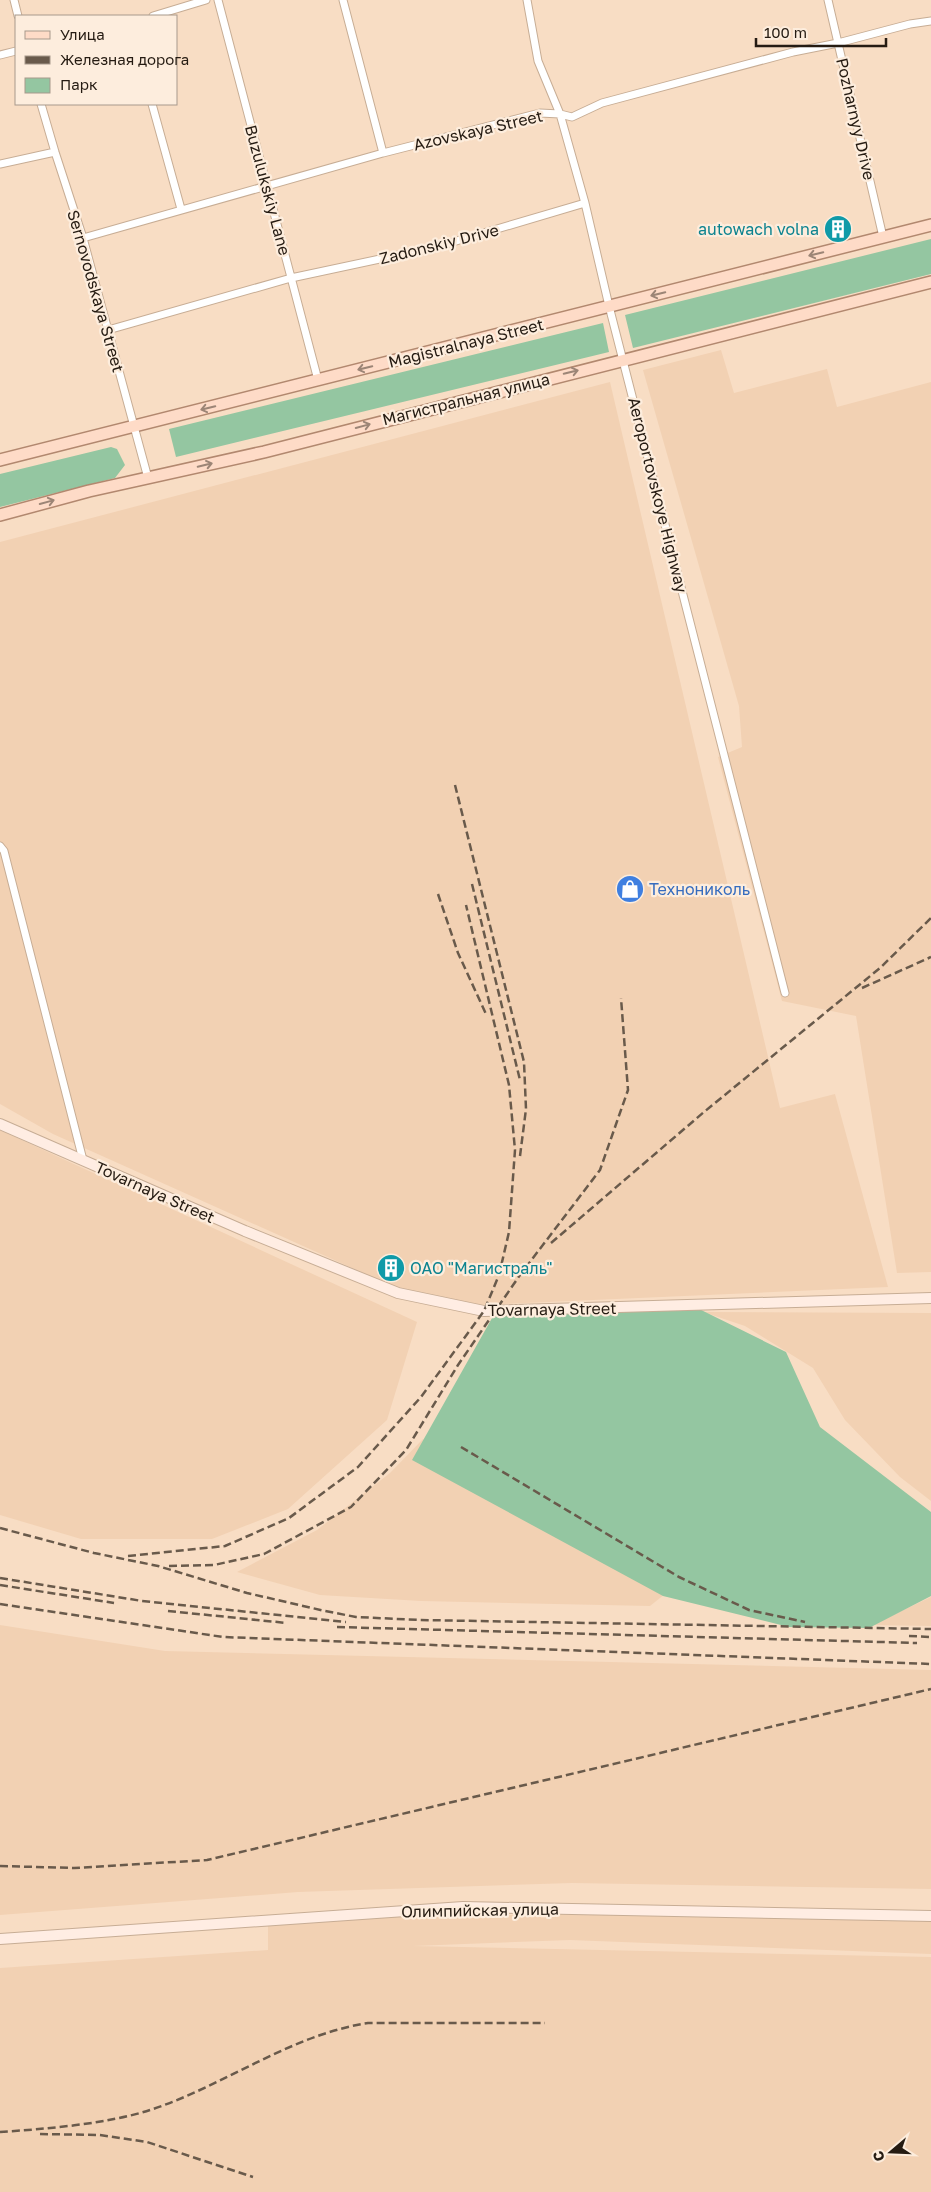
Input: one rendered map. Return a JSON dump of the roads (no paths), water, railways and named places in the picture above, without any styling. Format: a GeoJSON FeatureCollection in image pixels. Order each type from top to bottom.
{"type":"FeatureCollection","features":[{"type":"Feature","properties":{"kind":"main road","name":"Magistralnaya Street"},"geometry":{"type":"LineString","coordinates":[[0,460],[931,225]]}},
{"type":"Feature","properties":{"kind":"main road","name":"Магистральная улица"},"geometry":{"type":"LineString","coordinates":[[0,515],[148,478],[264,452],[931,282]]}},
{"type":"Feature","properties":{"kind":"street"},"geometry":{"type":"LineString","coordinates":[[14,0],[18,15]]}},
{"type":"Feature","properties":{"kind":"street"},"geometry":{"type":"LineString","coordinates":[[157,15],[206,0]]}},
{"type":"Feature","properties":{"kind":"street","name":"Buzulukskiy Lane"},"geometry":{"type":"LineString","coordinates":[[218,0],[318,380]]}},
{"type":"Feature","properties":{"kind":"street"},"geometry":{"type":"LineString","coordinates":[[343,0],[383,153]]}},
{"type":"Feature","properties":{"kind":"street","name":"Aeroportovskoye Highway"},"geometry":{"type":"LineString","coordinates":[[527,0],[538,61],[560,114],[585,203],[609,306],[785,993]]}},
{"type":"Feature","properties":{"kind":"street","name":"Pozharnyy Drive"},"geometry":{"type":"LineString","coordinates":[[828,0],[883,237]]}},
{"type":"Feature","properties":{"kind":"street","name":"Azovskaya Street"},"geometry":{"type":"LineString","coordinates":[[84,238],[383,153],[540,114],[560,114],[572,117],[602,103],[793,52],[838,43],[864,34],[931,21]]}},
{"type":"Feature","properties":{"kind":"street"},"geometry":{"type":"LineString","coordinates":[[0,55],[15,51]]}},
{"type":"Feature","properties":{"kind":"street","name":"Sernovodskaya Street"},"geometry":{"type":"LineString","coordinates":[[42,105],[55,152],[84,238],[148,478]]}},
{"type":"Feature","properties":{"kind":"street"},"geometry":{"type":"LineString","coordinates":[[152,105],[181,209]]}},
{"type":"Feature","properties":{"kind":"street"},"geometry":{"type":"LineString","coordinates":[[0,164],[55,152]]}},
{"type":"Feature","properties":{"kind":"street","name":"Zadonskiy Drive"},"geometry":{"type":"LineString","coordinates":[[108,330],[291,278],[436,247],[585,203]]}},
{"type":"Feature","properties":{"kind":"street"},"geometry":{"type":"LineString","coordinates":[[0,846],[4,851],[83,1160]]}},
{"type":"Feature","properties":{"kind":"street","name":"Tovarnaya Street"},"geometry":{"type":"LineString","coordinates":[[0,1124],[246,1231],[398,1293],[484,1311],[931,1298]]}},
{"type":"Feature","properties":{"kind":"street","name":"Олимпийская улица"},"geometry":{"type":"LineString","coordinates":[[0,1940],[463,1907],[931,1916]]}},
{"type":"Feature","properties":{"kind":"railway"},"geometry":{"type":"LineString","coordinates":[[455,785],[524,1062],[526,1109],[520,1156]]}},
{"type":"Feature","properties":{"kind":"railway"},"geometry":{"type":"LineString","coordinates":[[472,884],[520,1080]]}},
{"type":"Feature","properties":{"kind":"railway"},"geometry":{"type":"LineString","coordinates":[[438,894],[458,953],[486,1014]]}},
{"type":"Feature","properties":{"kind":"railway"},"geometry":{"type":"LineString","coordinates":[[128,1556],[225,1546],[289,1518],[358,1467],[421,1397],[484,1311],[499,1275],[509,1232],[515,1150],[509,1085],[466,905]]}},
{"type":"Feature","properties":{"kind":"railway"},"geometry":{"type":"LineString","coordinates":[[551,1243],[704,1112],[880,968],[931,918]]}},
{"type":"Feature","properties":{"kind":"railway"},"geometry":{"type":"LineString","coordinates":[[862,988],[931,957]]}},
{"type":"Feature","properties":{"kind":"railway"},"geometry":{"type":"LineString","coordinates":[[169,1566],[214,1565],[264,1554],[351,1507],[406,1450],[458,1365],[520,1275],[600,1170],[628,1090],[621,998]]}},
{"type":"Feature","properties":{"kind":"railway"},"geometry":{"type":"LineString","coordinates":[[461,1447],[679,1577],[749,1610],[805,1622]]}},
{"type":"Feature","properties":{"kind":"railway"},"geometry":{"type":"LineString","coordinates":[[0,1528],[94,1553],[158,1566],[247,1593],[356,1617],[420,1620],[931,1629]]}},
{"type":"Feature","properties":{"kind":"railway"},"geometry":{"type":"LineString","coordinates":[[0,1578],[142,1601],[346,1622]]}},
{"type":"Feature","properties":{"kind":"railway"},"geometry":{"type":"LineString","coordinates":[[0,1585],[114,1603]]}},
{"type":"Feature","properties":{"kind":"railway"},"geometry":{"type":"LineString","coordinates":[[0,1604],[223,1637],[931,1664]]}},
{"type":"Feature","properties":{"kind":"railway"},"geometry":{"type":"LineString","coordinates":[[168,1611],[287,1623]]}},
{"type":"Feature","properties":{"kind":"railway"},"geometry":{"type":"LineString","coordinates":[[337,1627],[917,1643]]}},
{"type":"Feature","properties":{"kind":"railway"},"geometry":{"type":"LineString","coordinates":[[909,1636],[931,1637]]}},
{"type":"Feature","properties":{"kind":"railway"},"geometry":{"type":"LineString","coordinates":[[0,1866],[74,1868],[207,1860],[931,1689]]}},
{"type":"Feature","properties":{"kind":"railway"},"geometry":{"type":"LineString","coordinates":[[0,2132],[96,2122],[150,2110],[204,2088],[311,2038],[339,2029],[368,2023],[545,2023]]}},
{"type":"Feature","properties":{"kind":"railway"},"geometry":{"type":"LineString","coordinates":[[40,2134],[100,2135],[147,2142],[253,2177]]}},
{"type":"Feature","properties":{"kind":"place","name":"autowach volna"},"geometry":{"type":"Point","coordinates":[838,229]}},
{"type":"Feature","properties":{"kind":"place","name":"Технониколь"},"geometry":{"type":"Point","coordinates":[630,889]}},
{"type":"Feature","properties":{"kind":"place","name":"ОАО \"Магистраль\""},"geometry":{"type":"Point","coordinates":[391,1268]}}]}
